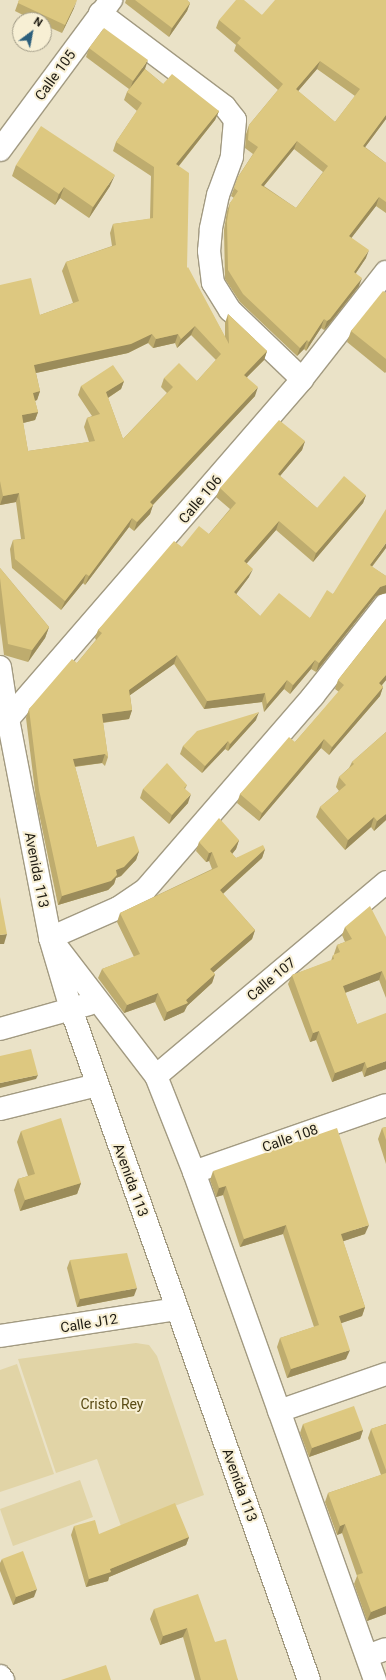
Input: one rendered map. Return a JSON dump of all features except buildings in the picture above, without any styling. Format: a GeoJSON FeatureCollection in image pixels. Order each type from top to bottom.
{"type":"FeatureCollection","features":[{"type":"Feature","properties":{"kind":"street","name":"Calle 105"},"geometry":{"type":"LineString","coordinates":[[0,150],[106,7]]}},
{"type":"Feature","properties":{"kind":"street"},"geometry":{"type":"LineString","coordinates":[[106,7],[225,107],[235,120],[232,157],[218,195],[211,229],[209,251],[213,283],[230,310],[302,378]]}},
{"type":"Feature","properties":{"kind":"street","name":"Calle 106"},"geometry":{"type":"LineString","coordinates":[[8,719],[302,378],[386,272]]}},
{"type":"Feature","properties":{"kind":"street"},"geometry":{"type":"LineString","coordinates":[[375,1680],[376,1652],[280,1411],[194,1172],[156,1076],[50,938],[118,908],[145,890],[313,696],[386,604]]}},
{"type":"Feature","properties":{"kind":"street","name":"Avenida 113"},"geometry":{"type":"LineString","coordinates":[[0,667],[8,719],[50,938],[71,1010],[309,1680]]}},
{"type":"Feature","properties":{"kind":"street","name":"Calle 107"},"geometry":{"type":"LineString","coordinates":[[156,1076],[386,882]]}},
{"type":"Feature","properties":{"kind":"street"},"geometry":{"type":"LineString","coordinates":[[0,1029],[71,1010],[98,1001]]}},
{"type":"Feature","properties":{"kind":"street"},"geometry":{"type":"LineString","coordinates":[[0,1108],[97,1085]]}},
{"type":"Feature","properties":{"kind":"street","name":"Calle 108"},"geometry":{"type":"LineString","coordinates":[[194,1172],[386,1105]]}},
{"type":"Feature","properties":{"kind":"street","name":"Calle J12"},"geometry":{"type":"LineString","coordinates":[[0,1336],[177,1309]]}},
{"type":"Feature","properties":{"kind":"street"},"geometry":{"type":"LineString","coordinates":[[280,1411],[386,1374]]}},
{"type":"Feature","properties":{"kind":"street"},"geometry":{"type":"LineString","coordinates":[[0,1676],[3,1680]]}},
{"type":"Feature","properties":{"kind":"green space","name":"Cristo Rey"},"geometry":{"type":"Polygon","coordinates":[[[136,1343],[149,1345],[157,1356],[204,1495],[121,1526],[97,1459],[56,1473],[18,1359],[136,1343]]]}},
{"type":"Feature","properties":{"kind":"green space"},"geometry":{"type":"Polygon","coordinates":[[[17,1364],[54,1474],[0,1492],[0,1370],[17,1364]]]}},
{"type":"Feature","properties":{"kind":"green space"},"geometry":{"type":"Polygon","coordinates":[[[80,1480],[93,1517],[13,1546],[0,1509],[80,1480]]]}}]}
